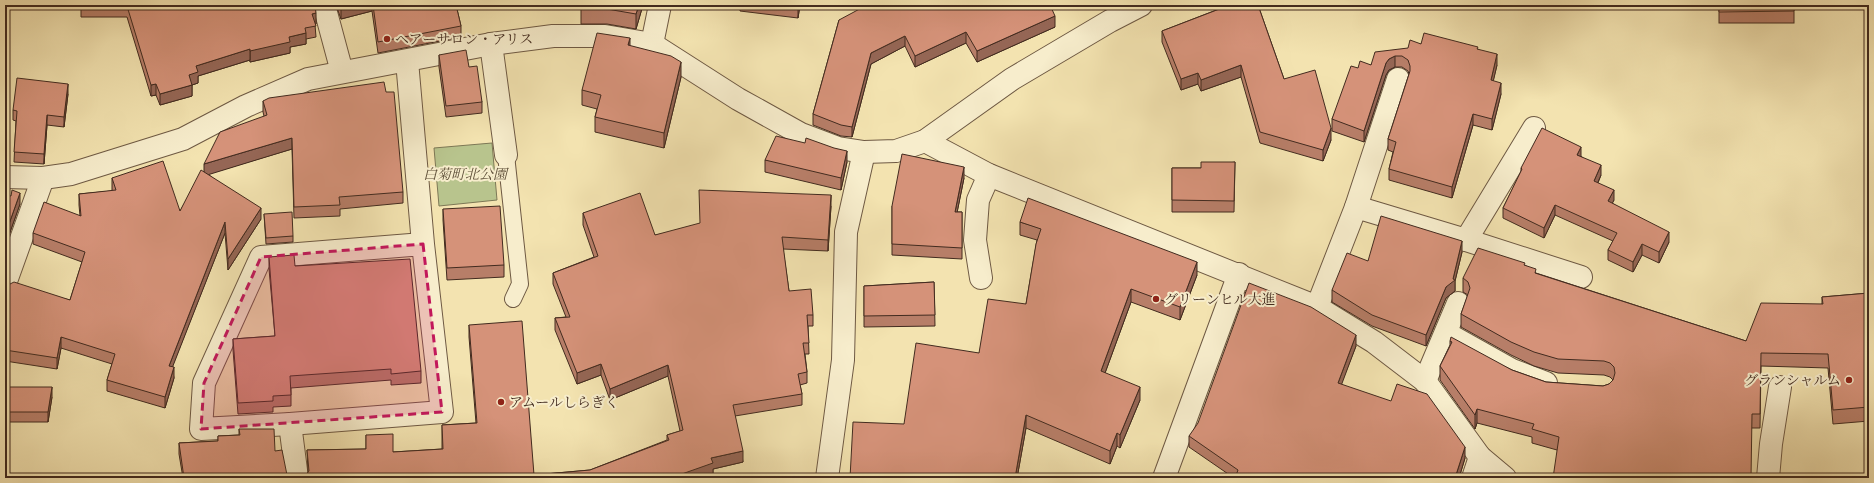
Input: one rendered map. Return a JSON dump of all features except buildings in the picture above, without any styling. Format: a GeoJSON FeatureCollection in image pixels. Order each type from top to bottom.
{"type":"FeatureCollection","features":[{"type":"Feature","properties":{"kind":"street"},"geometry":{"type":"LineString","coordinates":[[324,5],[342,72]]}},
{"type":"Feature","properties":{"kind":"street"},"geometry":{"type":"LineString","coordinates":[[652,44],[660,5]]}},
{"type":"Feature","properties":{"kind":"street"},"geometry":{"type":"LineString","coordinates":[[5,177],[43,178],[71,174],[183,139],[246,106],[308,79],[491,44],[560,36],[605,36],[652,44],[738,99],[801,134],[838,148],[864,152],[896,151],[925,141],[1012,79],[1110,21],[1141,5]]}},
{"type":"Feature","properties":{"kind":"street"},"geometry":{"type":"LineString","coordinates":[[491,44],[506,155]]}},
{"type":"Feature","properties":{"kind":"street"},"geometry":{"type":"LineString","coordinates":[[407,61],[423,244],[442,412],[290,424],[201,429],[204,383],[261,257],[423,244]]}},
{"type":"Feature","properties":{"kind":"street"},"geometry":{"type":"LineString","coordinates":[[1317,307],[1356,207],[1398,79]]}},
{"type":"Feature","properties":{"kind":"street"},"geometry":{"type":"LineString","coordinates":[[1466,240],[1534,128]]}},
{"type":"Feature","properties":{"kind":"street"},"geometry":{"type":"LineString","coordinates":[[925,141],[989,175],[1317,307],[1374,342],[1425,381],[1480,457],[1506,478]]}},
{"type":"Feature","properties":{"kind":"street"},"geometry":{"type":"LineString","coordinates":[[827,478],[843,360],[846,232],[864,152]]}},
{"type":"Feature","properties":{"kind":"street"},"geometry":{"type":"LineString","coordinates":[[981,278],[975,240],[978,200],[989,175]]}},
{"type":"Feature","properties":{"kind":"street"},"geometry":{"type":"LineString","coordinates":[[5,284],[43,178]]}},
{"type":"Feature","properties":{"kind":"street"},"geometry":{"type":"LineString","coordinates":[[1356,207],[1581,277]]}},
{"type":"Feature","properties":{"kind":"street"},"geometry":{"type":"LineString","coordinates":[[1164,478],[1238,274]]}},
{"type":"Feature","properties":{"kind":"street"},"geometry":{"type":"LineString","coordinates":[[1425,381],[1458,303]]}},
{"type":"Feature","properties":{"kind":"street"},"geometry":{"type":"LineString","coordinates":[[1446,334],[1512,370],[1542,382],[1564,386]]}},
{"type":"Feature","properties":{"kind":"street"},"geometry":{"type":"LineString","coordinates":[[1768,478],[1771,444],[1780,387]]}},
{"type":"Feature","properties":{"kind":"street"},"geometry":{"type":"LineString","coordinates":[[290,424],[297,478]]}},
{"type":"Feature","properties":{"kind":"street"},"geometry":{"type":"LineString","coordinates":[[1473,478],[1480,457]]}},
{"type":"Feature","properties":{"kind":"lane"},"geometry":{"type":"LineString","coordinates":[[506,155],[520,284],[513,299]]}},
{"type":"Feature","properties":{"kind":"highlighted area"},"geometry":{"type":"Polygon","coordinates":[[[423,244],[442,412],[201,429],[204,383],[261,257],[423,244]]]}},
{"type":"Feature","properties":{"kind":"green space","name":"白菊町北公園"},"geometry":{"type":"Polygon","coordinates":[[[492,143],[497,200],[439,206],[434,148],[492,143]]]}},
{"type":"Feature","properties":{"kind":"place","name":"ヘアーサロン・アリス"},"geometry":{"type":"Point","coordinates":[387,39]}},
{"type":"Feature","properties":{"kind":"place","name":"グリーンヒル大進"},"geometry":{"type":"Point","coordinates":[1156,299]}},
{"type":"Feature","properties":{"kind":"place","name":"グランシャルム"},"geometry":{"type":"Point","coordinates":[1849,380]}},
{"type":"Feature","properties":{"kind":"place","name":"アムールしらぎく"},"geometry":{"type":"Point","coordinates":[501,402]}}]}
